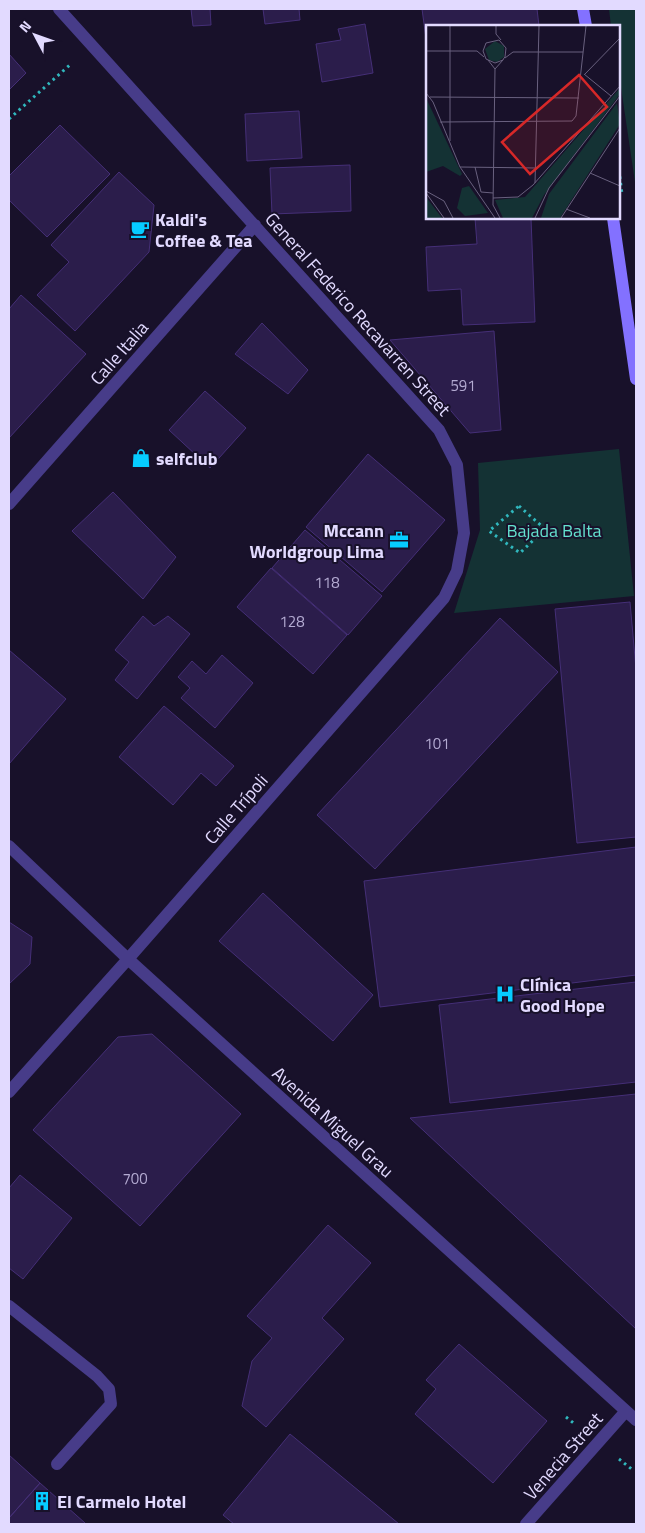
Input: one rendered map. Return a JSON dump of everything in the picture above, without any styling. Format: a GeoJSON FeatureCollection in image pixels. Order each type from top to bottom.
{"type":"FeatureCollection","features":[{"type":"Feature","properties":{"kind":"main road"},"geometry":{"type":"LineString","coordinates":[[583,9],[586,25]]}},
{"type":"Feature","properties":{"kind":"main road"},"geometry":{"type":"LineString","coordinates":[[613,219],[636,379]]}},
{"type":"Feature","properties":{"kind":"street","name":"General Federico Recavarren Street"},"geometry":{"type":"LineString","coordinates":[[59,9],[439,430],[456,465],[464,533]]}},
{"type":"Feature","properties":{"kind":"street","name":"Calle Italia"},"geometry":{"type":"LineString","coordinates":[[9,504],[255,225]]}},
{"type":"Feature","properties":{"kind":"street","name":"Calle Trípoli"},"geometry":{"type":"LineString","coordinates":[[9,1092],[444,598],[457,571],[464,533]]}},
{"type":"Feature","properties":{"kind":"street","name":"Avenida Miguel Grau"},"geometry":{"type":"LineString","coordinates":[[9,846],[128,959],[631,1408],[636,1420]]}},
{"type":"Feature","properties":{"kind":"street"},"geometry":{"type":"LineString","coordinates":[[9,1306],[97,1376],[110,1389],[111,1404],[57,1464]]}},
{"type":"Feature","properties":{"kind":"street","name":"Venecia Street"},"geometry":{"type":"LineString","coordinates":[[526,1524],[631,1408]]}},
{"type":"Feature","properties":{"kind":"path"},"geometry":{"type":"LineString","coordinates":[[9,119],[92,46]]}},
{"type":"Feature","properties":{"kind":"path"},"geometry":{"type":"LineString","coordinates":[[519,506],[545,529],[520,553],[489,531],[519,506]]}},
{"type":"Feature","properties":{"kind":"green space"},"geometry":{"type":"Polygon","coordinates":[[[609,9],[636,9],[636,189],[620,81],[620,25],[611,25],[609,9]]]}},
{"type":"Feature","properties":{"kind":"green space","name":"Bajada Balta"},"geometry":{"type":"Polygon","coordinates":[[[619,449],[634,596],[454,613],[480,530],[478,463],[619,449]]]}},
{"type":"Feature","properties":{"kind":"building"},"geometry":{"type":"Polygon","coordinates":[[[191,9],[210,9],[211,25],[193,26],[191,9]]]}},
{"type":"Feature","properties":{"kind":"building"},"geometry":{"type":"Polygon","coordinates":[[[263,9],[299,9],[300,20],[265,24],[263,9]]]}},
{"type":"Feature","properties":{"kind":"building"},"geometry":{"type":"Polygon","coordinates":[[[422,9],[537,9],[539,25],[426,25],[426,38],[422,9]]]}},
{"type":"Feature","properties":{"kind":"building"},"geometry":{"type":"Polygon","coordinates":[[[365,24],[373,73],[322,82],[316,44],[341,40],[338,29],[365,24]]]}},
{"type":"Feature","properties":{"kind":"building"},"geometry":{"type":"Polygon","coordinates":[[[9,54],[26,73],[9,90],[9,54]]]}},
{"type":"Feature","properties":{"kind":"building"},"geometry":{"type":"Polygon","coordinates":[[[299,111],[302,158],[247,161],[245,114],[299,111]]]}},
{"type":"Feature","properties":{"kind":"building"},"geometry":{"type":"Polygon","coordinates":[[[60,125],[110,174],[47,237],[9,200],[9,176],[60,125]]]}},
{"type":"Feature","properties":{"kind":"building"},"geometry":{"type":"Polygon","coordinates":[[[350,165],[351,211],[272,214],[270,168],[350,165]]]}},
{"type":"Feature","properties":{"kind":"building"},"geometry":{"type":"Polygon","coordinates":[[[119,172],[154,205],[149,252],[75,331],[37,295],[69,262],[51,245],[119,172]]]}},
{"type":"Feature","properties":{"kind":"building"},"geometry":{"type":"Polygon","coordinates":[[[475,219],[531,219],[535,322],[463,325],[461,289],[428,291],[426,247],[477,244],[475,219]]]}},
{"type":"Feature","properties":{"kind":"building"},"geometry":{"type":"Polygon","coordinates":[[[21,295],[86,354],[9,438],[9,309],[21,295]]]}},
{"type":"Feature","properties":{"kind":"building"},"geometry":{"type":"Polygon","coordinates":[[[262,323],[308,370],[288,394],[235,354],[262,323]]]}},
{"type":"Feature","properties":{"kind":"building"},"geometry":{"type":"Polygon","coordinates":[[[494,331],[501,430],[470,433],[390,340],[494,331]]]}},
{"type":"Feature","properties":{"kind":"building"},"geometry":{"type":"Polygon","coordinates":[[[205,391],[246,428],[210,468],[169,430],[205,391]]]}},
{"type":"Feature","properties":{"kind":"building"},"geometry":{"type":"Polygon","coordinates":[[[368,454],[445,520],[382,592],[306,527],[368,454]]]}},
{"type":"Feature","properties":{"kind":"building"},"geometry":{"type":"Polygon","coordinates":[[[113,492],[176,557],[143,599],[72,531],[113,492]]]}},
{"type":"Feature","properties":{"kind":"building"},"geometry":{"type":"Polygon","coordinates":[[[305,530],[382,596],[348,635],[272,568],[305,530]]]}},
{"type":"Feature","properties":{"kind":"building"},"geometry":{"type":"Polygon","coordinates":[[[271,568],[347,635],[313,674],[237,607],[271,568]]]}},
{"type":"Feature","properties":{"kind":"building"},"geometry":{"type":"Polygon","coordinates":[[[630,602],[636,669],[636,837],[577,843],[555,609],[630,602]]]}},
{"type":"Feature","properties":{"kind":"building"},"geometry":{"type":"Polygon","coordinates":[[[143,616],[154,626],[168,616],[190,634],[137,699],[115,680],[129,662],[115,650],[143,616]]]}},
{"type":"Feature","properties":{"kind":"building"},"geometry":{"type":"Polygon","coordinates":[[[500,618],[558,672],[375,869],[317,815],[500,618]]]}},
{"type":"Feature","properties":{"kind":"building"},"geometry":{"type":"Polygon","coordinates":[[[9,650],[66,699],[9,764],[9,650]]]}},
{"type":"Feature","properties":{"kind":"building"},"geometry":{"type":"Polygon","coordinates":[[[222,655],[253,683],[215,728],[181,698],[190,688],[178,677],[192,661],[206,674],[222,655]]]}},
{"type":"Feature","properties":{"kind":"building"},"geometry":{"type":"Polygon","coordinates":[[[164,706],[234,766],[216,786],[201,773],[173,805],[119,757],[164,706]]]}},
{"type":"Feature","properties":{"kind":"building"},"geometry":{"type":"Polygon","coordinates":[[[636,847],[636,975],[380,1007],[364,881],[636,847]]]}},
{"type":"Feature","properties":{"kind":"building"},"geometry":{"type":"Polygon","coordinates":[[[263,893],[373,995],[333,1041],[219,941],[263,893]]]}},
{"type":"Feature","properties":{"kind":"building"},"geometry":{"type":"Polygon","coordinates":[[[9,922],[32,937],[30,964],[9,984],[9,922]]]}},
{"type":"Feature","properties":{"kind":"building"},"geometry":{"type":"Polygon","coordinates":[[[636,982],[636,1082],[450,1103],[439,1005],[636,982]]]}},
{"type":"Feature","properties":{"kind":"building"},"geometry":{"type":"Polygon","coordinates":[[[152,1034],[241,1114],[140,1226],[33,1130],[118,1037],[152,1034]]]}},
{"type":"Feature","properties":{"kind":"building"},"geometry":{"type":"Polygon","coordinates":[[[636,1094],[636,1329],[410,1118],[636,1094]]]}},
{"type":"Feature","properties":{"kind":"building"},"geometry":{"type":"Polygon","coordinates":[[[20,1175],[72,1218],[23,1279],[9,1268],[9,1188],[20,1175]]]}},
{"type":"Feature","properties":{"kind":"building"},"geometry":{"type":"Polygon","coordinates":[[[328,1225],[371,1263],[322,1318],[344,1339],[266,1427],[242,1406],[252,1361],[272,1338],[247,1316],[328,1225]]]}},
{"type":"Feature","properties":{"kind":"building"},"geometry":{"type":"Polygon","coordinates":[[[459,1344],[547,1421],[493,1483],[415,1414],[436,1389],[426,1380],[459,1344]]]}},
{"type":"Feature","properties":{"kind":"building"},"geometry":{"type":"Polygon","coordinates":[[[290,1434],[399,1524],[234,1524],[223,1515],[290,1434]]]}},
{"type":"Feature","properties":{"kind":"building"},"geometry":{"type":"Polygon","coordinates":[[[9,1455],[40,1483],[9,1518],[9,1455]]]}},
{"type":"Feature","properties":{"kind":"building","name":"El Carmelo Hotel"},"geometry":{"type":"Polygon","coordinates":[[[40,1483],[85,1523],[9,1524],[9,1518],[40,1483]]]}},
{"type":"Feature","properties":{"kind":"place","name":"Kaldi's Coffee & Tea"},"geometry":{"type":"Point","coordinates":[140,229]}},
{"type":"Feature","properties":{"kind":"place","name":"selfclub"},"geometry":{"type":"Point","coordinates":[141,458]}},
{"type":"Feature","properties":{"kind":"place","name":"Mccann Worldgroup Lima"},"geometry":{"type":"Point","coordinates":[399,540]}},
{"type":"Feature","properties":{"kind":"place","name":"Clínica Good Hope"},"geometry":{"type":"Point","coordinates":[505,994]}},
{"type":"Feature","properties":{"kind":"place","name":"El Carmelo Hotel"},"geometry":{"type":"Point","coordinates":[42,1501]}}]}
